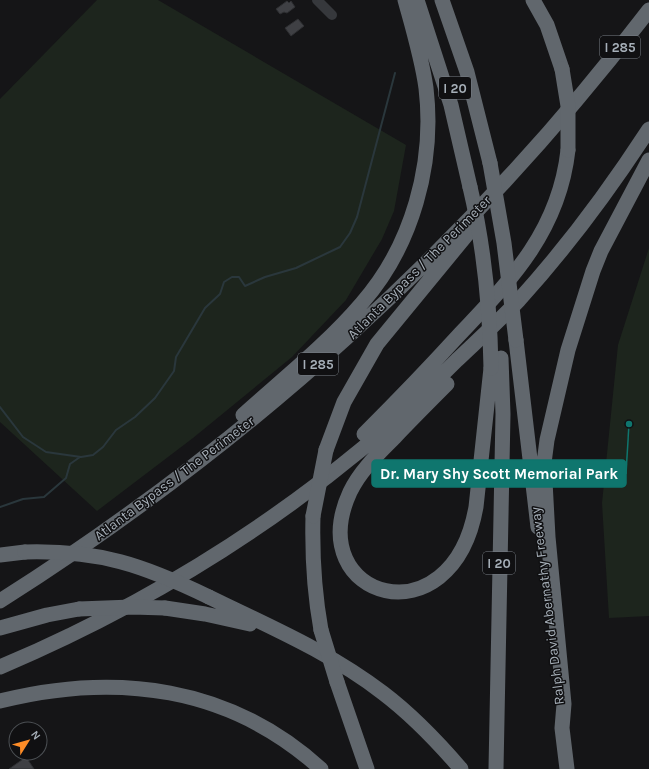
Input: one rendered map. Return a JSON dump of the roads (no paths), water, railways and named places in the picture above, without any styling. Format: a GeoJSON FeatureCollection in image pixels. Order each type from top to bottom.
{"type":"FeatureCollection","features":[{"type":"Feature","properties":{"kind":"highway"},"geometry":{"type":"LineString","coordinates":[[144,503],[336,331],[378,283],[396,254],[413,213],[422,180],[427,135],[426,88],[405,0]]}},
{"type":"Feature","properties":{"kind":"highway"},"geometry":{"type":"LineString","coordinates":[[417,0],[474,182]]}},
{"type":"Feature","properties":{"kind":"highway","name":"I 20"},"geometry":{"type":"LineString","coordinates":[[426,0],[458,97],[474,182],[491,255],[496,363],[503,414],[496,769]]}},
{"type":"Feature","properties":{"kind":"highway","name":"Ralph David Abernathy Freeway"},"geometry":{"type":"LineString","coordinates":[[442,0],[467,72],[490,163],[504,243],[562,728]]}},
{"type":"Feature","properties":{"kind":"highway"},"geometry":{"type":"LineString","coordinates":[[311,488],[410,388],[521,267],[543,233],[556,203],[564,174],[568,150],[568,106],[562,69],[547,25],[533,0]]}},
{"type":"Feature","properties":{"kind":"highway","name":"Atlanta Bypass / The Perimeter"},"geometry":{"type":"LineString","coordinates":[[0,601],[144,503],[237,432],[327,356],[399,290],[479,210],[590,84],[649,10]]}},
{"type":"Feature","properties":{"kind":"highway"},"geometry":{"type":"LineString","coordinates":[[496,363],[476,507],[472,525],[463,549],[442,576],[423,588],[397,592],[372,586],[355,572],[348,562],[342,548],[341,526],[350,492],[368,464],[467,364],[572,238],[649,129]]}},
{"type":"Feature","properties":{"kind":"highway"},"geometry":{"type":"LineString","coordinates":[[562,728],[564,704],[545,485],[547,440],[568,350],[593,271],[601,251],[649,160]]}},
{"type":"Feature","properties":{"kind":"highway"},"geometry":{"type":"LineString","coordinates":[[367,769],[321,630],[315,594],[313,567],[313,516],[326,450],[344,402],[365,362],[389,328],[468,235],[479,210]]}},
{"type":"Feature","properties":{"kind":"highway"},"geometry":{"type":"LineString","coordinates":[[0,668],[65,638],[161,587],[239,539],[311,488],[362,448],[398,417],[518,301]]}},
{"type":"Feature","properties":{"kind":"highway"},"geometry":{"type":"LineString","coordinates":[[0,555],[25,552],[70,552],[119,560],[152,570],[296,640],[342,666],[384,693],[425,729],[461,769]]}},
{"type":"Feature","properties":{"kind":"highway"},"geometry":{"type":"LineString","coordinates":[[0,628],[47,615],[79,610],[132,607],[166,608],[205,614],[250,624],[296,640]]}},
{"type":"Feature","properties":{"kind":"highway"},"geometry":{"type":"LineString","coordinates":[[0,701],[40,692],[85,686],[140,688],[173,693],[206,702],[238,715],[287,742],[321,769]]}},
{"type":"Feature","properties":{"kind":"highway","name":"I 20"},"geometry":{"type":"LineString","coordinates":[[562,728],[567,769]]}},
{"type":"Feature","properties":{"kind":"street"},"geometry":{"type":"LineString","coordinates":[[317,0],[332,14]]}},
{"type":"Feature","properties":{"kind":"waterway"},"geometry":{"type":"LineString","coordinates":[[0,407],[23,437],[46,452],[81,457],[93,455],[103,447],[116,430],[135,417],[155,398],[174,371],[176,357],[205,308],[220,294],[224,282],[232,277],[239,277],[245,286],[265,277],[296,268],[340,247],[350,233],[357,217],[395,73]]}},
{"type":"Feature","properties":{"kind":"waterway"},"geometry":{"type":"LineString","coordinates":[[0,507],[23,499],[44,497],[66,478],[70,464],[80,457]]}},
{"type":"Feature","properties":{"kind":"place","name":"Dr. Mary Shy Scott Memorial Park"},"geometry":{"type":"Point","coordinates":[629,424]}}]}
